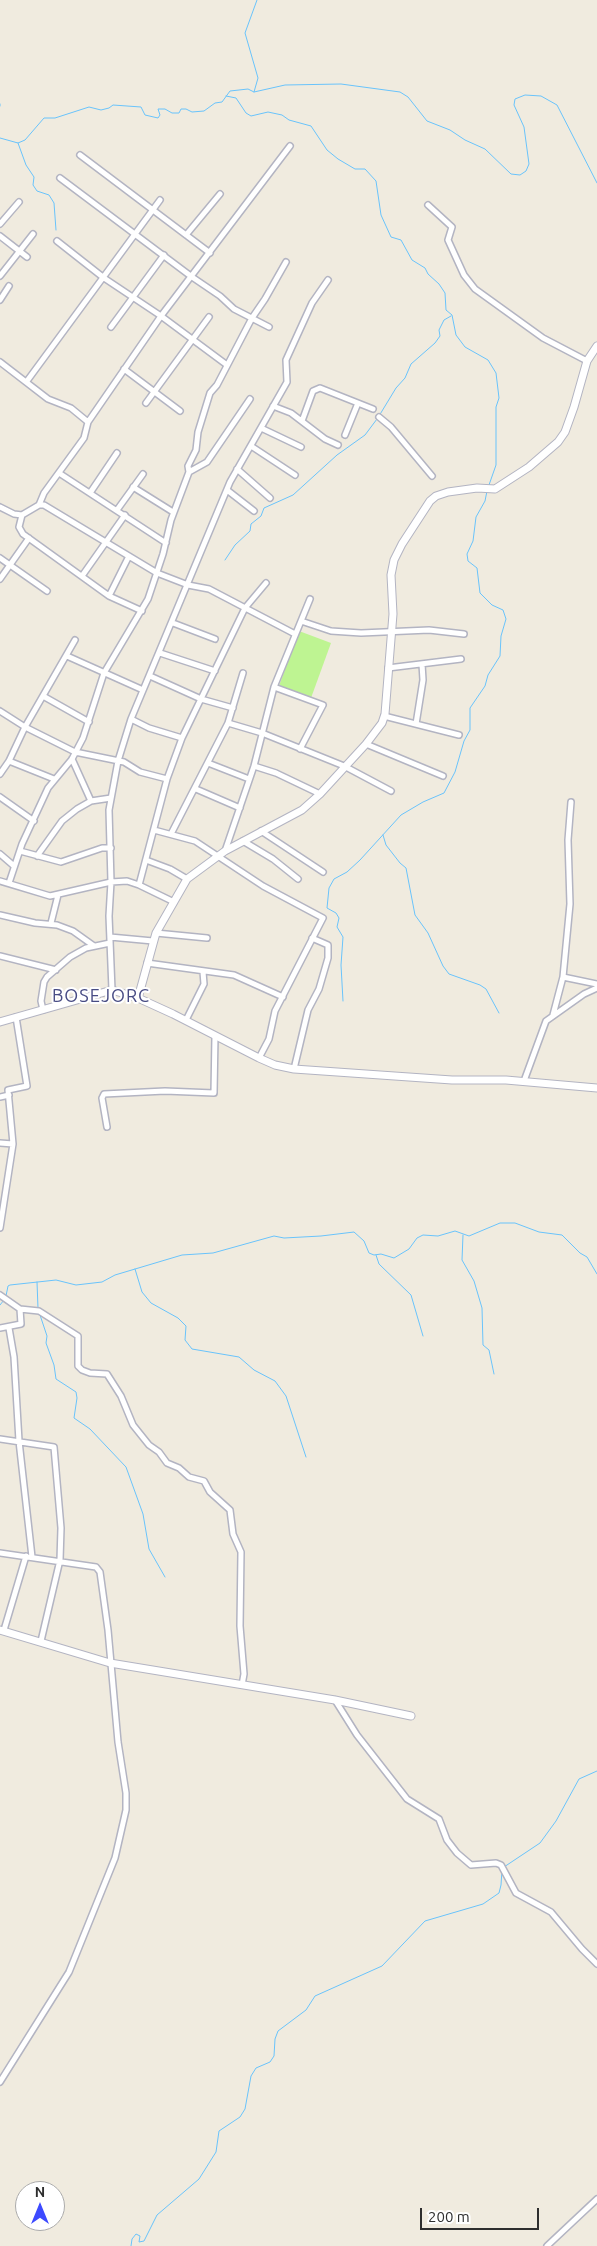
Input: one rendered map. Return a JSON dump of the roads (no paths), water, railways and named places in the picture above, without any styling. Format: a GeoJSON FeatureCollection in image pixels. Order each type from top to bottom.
{"type":"FeatureCollection","features":[{"type":"Feature","properties":{"kind":"street"},"geometry":{"type":"LineString","coordinates":[[142,611],[109,596],[29,538],[20,531],[18,526],[22,515],[39,504],[44,493],[84,438],[88,422],[161,316],[210,254],[290,146]]}},
{"type":"Feature","properties":{"kind":"street"},"geometry":{"type":"LineString","coordinates":[[80,155],[210,254]]}},
{"type":"Feature","properties":{"kind":"street"},"geometry":{"type":"LineString","coordinates":[[60,178],[220,296],[234,309],[269,327]]}},
{"type":"Feature","properties":{"kind":"street"},"geometry":{"type":"LineString","coordinates":[[186,235],[220,194]]}},
{"type":"Feature","properties":{"kind":"street"},"geometry":{"type":"LineString","coordinates":[[27,381],[160,200]]}},
{"type":"Feature","properties":{"kind":"street"},"geometry":{"type":"LineString","coordinates":[[0,224],[19,202]]}},
{"type":"Feature","properties":{"kind":"street"},"geometry":{"type":"LineString","coordinates":[[428,206],[452,227],[448,240],[464,275],[475,289],[544,338],[587,361]]}},
{"type":"Feature","properties":{"kind":"street"},"geometry":{"type":"LineString","coordinates":[[0,276],[33,234]]}},
{"type":"Feature","properties":{"kind":"street"},"geometry":{"type":"LineString","coordinates":[[0,236],[27,257]]}},
{"type":"Feature","properties":{"kind":"street"},"geometry":{"type":"LineString","coordinates":[[57,240],[104,278],[161,316],[227,365]]}},
{"type":"Feature","properties":{"kind":"street"},"geometry":{"type":"LineString","coordinates":[[111,327],[164,255]]}},
{"type":"Feature","properties":{"kind":"street"},"geometry":{"type":"LineString","coordinates":[[8,883],[20,851],[54,779],[72,759],[89,722],[104,673],[142,611],[157,573],[173,512],[189,472],[188,466],[196,450],[198,432],[210,393],[286,262]]}},
{"type":"Feature","properties":{"kind":"street"},"geometry":{"type":"LineString","coordinates":[[112,990],[110,940],[111,798],[118,761],[131,719],[173,623],[227,490],[287,382],[286,360],[312,303],[328,280]]}},
{"type":"Feature","properties":{"kind":"street"},"geometry":{"type":"LineString","coordinates":[[0,300],[9,286]]}},
{"type":"Feature","properties":{"kind":"street"},"geometry":{"type":"LineString","coordinates":[[146,403],[209,317]]}},
{"type":"Feature","properties":{"kind":"street"},"geometry":{"type":"LineString","coordinates":[[138,998],[156,933],[187,879],[225,851],[302,810],[320,794],[366,744],[384,716],[393,614],[391,575],[394,560],[402,544],[430,501],[436,496],[448,492],[477,488],[495,489],[529,467],[558,442],[565,432],[574,407],[587,361],[597,346]]}},
{"type":"Feature","properties":{"kind":"street"},"geometry":{"type":"LineString","coordinates":[[0,362],[48,399],[71,408],[88,422]]}},
{"type":"Feature","properties":{"kind":"street"},"geometry":{"type":"LineString","coordinates":[[124,369],[180,411]]}},
{"type":"Feature","properties":{"kind":"street"},"geometry":{"type":"LineString","coordinates":[[302,421],[313,391],[320,388],[374,409]]}},
{"type":"Feature","properties":{"kind":"street"},"geometry":{"type":"LineString","coordinates":[[189,472],[207,462],[250,399]]}},
{"type":"Feature","properties":{"kind":"street"},"geometry":{"type":"LineString","coordinates":[[345,435],[358,403]]}},
{"type":"Feature","properties":{"kind":"street"},"geometry":{"type":"LineString","coordinates":[[273,406],[291,413],[325,439],[338,445]]}},
{"type":"Feature","properties":{"kind":"street"},"geometry":{"type":"LineString","coordinates":[[379,417],[391,427],[432,476]]}},
{"type":"Feature","properties":{"kind":"street"},"geometry":{"type":"LineString","coordinates":[[261,428],[301,447]]}},
{"type":"Feature","properties":{"kind":"street"},"geometry":{"type":"LineString","coordinates":[[251,446],[295,475]]}},
{"type":"Feature","properties":{"kind":"street"},"geometry":{"type":"LineString","coordinates":[[90,493],[117,453]]}},
{"type":"Feature","properties":{"kind":"street"},"geometry":{"type":"LineString","coordinates":[[237,470],[270,498]]}},
{"type":"Feature","properties":{"kind":"street"},"geometry":{"type":"LineString","coordinates":[[59,473],[166,543]]}},
{"type":"Feature","properties":{"kind":"street"},"geometry":{"type":"LineString","coordinates":[[117,510],[142,474]]}},
{"type":"Feature","properties":{"kind":"street"},"geometry":{"type":"LineString","coordinates":[[133,487],[173,512]]}},
{"type":"Feature","properties":{"kind":"street"},"geometry":{"type":"LineString","coordinates":[[227,490],[254,511]]}},
{"type":"Feature","properties":{"kind":"street"},"geometry":{"type":"LineString","coordinates":[[39,504],[44,505],[157,573],[188,586],[210,589],[295,634]]}},
{"type":"Feature","properties":{"kind":"street"},"geometry":{"type":"LineString","coordinates":[[0,508],[22,515]]}},
{"type":"Feature","properties":{"kind":"street"},"geometry":{"type":"LineString","coordinates":[[82,576],[125,515]]}},
{"type":"Feature","properties":{"kind":"street"},"geometry":{"type":"LineString","coordinates":[[0,579],[29,538]]}},
{"type":"Feature","properties":{"kind":"street"},"geometry":{"type":"LineString","coordinates":[[109,596],[129,556]]}},
{"type":"Feature","properties":{"kind":"street"},"geometry":{"type":"LineString","coordinates":[[0,558],[47,591]]}},
{"type":"Feature","properties":{"kind":"street"},"geometry":{"type":"LineString","coordinates":[[139,884],[167,779],[182,738],[245,608],[266,583]]}},
{"type":"Feature","properties":{"kind":"street"},"geometry":{"type":"LineString","coordinates":[[225,851],[254,766],[274,687],[310,598]]}},
{"type":"Feature","properties":{"kind":"street"},"geometry":{"type":"LineString","coordinates":[[301,621],[331,632],[429,630],[464,634]]}},
{"type":"Feature","properties":{"kind":"street"},"geometry":{"type":"LineString","coordinates":[[173,623],[215,639]]}},
{"type":"Feature","properties":{"kind":"street"},"geometry":{"type":"LineString","coordinates":[[0,774],[9,761],[25,727],[75,640]]}},
{"type":"Feature","properties":{"kind":"street"},"geometry":{"type":"LineString","coordinates":[[160,653],[215,671]]}},
{"type":"Feature","properties":{"kind":"street"},"geometry":{"type":"LineString","coordinates":[[67,656],[143,690]]}},
{"type":"Feature","properties":{"kind":"street"},"geometry":{"type":"LineString","coordinates":[[388,668],[461,659]]}},
{"type":"Feature","properties":{"kind":"street"},"geometry":{"type":"LineString","coordinates":[[416,724],[423,680],[422,664]]}},
{"type":"Feature","properties":{"kind":"street"},"geometry":{"type":"LineString","coordinates":[[171,834],[196,789],[228,723],[243,673]]}},
{"type":"Feature","properties":{"kind":"street"},"geometry":{"type":"LineString","coordinates":[[150,676],[201,698],[233,708]]}},
{"type":"Feature","properties":{"kind":"street"},"geometry":{"type":"LineString","coordinates":[[274,687],[323,705],[300,749]]}},
{"type":"Feature","properties":{"kind":"street"},"geometry":{"type":"LineString","coordinates":[[43,696],[89,722]]}},
{"type":"Feature","properties":{"kind":"street"},"geometry":{"type":"LineString","coordinates":[[0,711],[25,727],[75,752],[124,762],[140,772],[167,779]]}},
{"type":"Feature","properties":{"kind":"street"},"geometry":{"type":"LineString","coordinates":[[384,716],[459,735]]}},
{"type":"Feature","properties":{"kind":"street"},"geometry":{"type":"LineString","coordinates":[[131,719],[149,728],[182,738]]}},
{"type":"Feature","properties":{"kind":"street"},"geometry":{"type":"LineString","coordinates":[[228,723],[262,733],[344,766],[391,791]]}},
{"type":"Feature","properties":{"kind":"street"},"geometry":{"type":"LineString","coordinates":[[366,744],[443,776]]}},
{"type":"Feature","properties":{"kind":"street"},"geometry":{"type":"LineString","coordinates":[[72,759],[91,801]]}},
{"type":"Feature","properties":{"kind":"street"},"geometry":{"type":"LineString","coordinates":[[9,761],[54,779]]}},
{"type":"Feature","properties":{"kind":"street"},"geometry":{"type":"LineString","coordinates":[[208,763],[249,779]]}},
{"type":"Feature","properties":{"kind":"street"},"geometry":{"type":"LineString","coordinates":[[254,766],[276,773],[320,794]]}},
{"type":"Feature","properties":{"kind":"street"},"geometry":{"type":"LineString","coordinates":[[196,789],[240,808]]}},
{"type":"Feature","properties":{"kind":"street"},"geometry":{"type":"LineString","coordinates":[[0,797],[34,821]]}},
{"type":"Feature","properties":{"kind":"street"},"geometry":{"type":"LineString","coordinates":[[37,856],[62,821],[91,801],[111,798]]}},
{"type":"Feature","properties":{"kind":"street"},"geometry":{"type":"LineString","coordinates":[[553,1015],[563,977],[570,904],[568,840],[571,802]]}},
{"type":"Feature","properties":{"kind":"street"},"geometry":{"type":"LineString","coordinates":[[154,830],[195,841],[263,886],[323,918],[276,1011],[269,1038],[259,1058]]}},
{"type":"Feature","properties":{"kind":"street"},"geometry":{"type":"LineString","coordinates":[[261,831],[323,872]]}},
{"type":"Feature","properties":{"kind":"street"},"geometry":{"type":"LineString","coordinates":[[243,841],[272,859],[298,879]]}},
{"type":"Feature","properties":{"kind":"street"},"geometry":{"type":"LineString","coordinates":[[20,851],[60,862],[102,848],[111,848]]}},
{"type":"Feature","properties":{"kind":"street"},"geometry":{"type":"LineString","coordinates":[[0,854],[14,866]]}},
{"type":"Feature","properties":{"kind":"street"},"geometry":{"type":"LineString","coordinates":[[146,860],[170,869],[187,879]]}},
{"type":"Feature","properties":{"kind":"street"},"geometry":{"type":"LineString","coordinates":[[0,881],[50,896],[120,880],[139,884],[174,902]]}},
{"type":"Feature","properties":{"kind":"street"},"geometry":{"type":"LineString","coordinates":[[51,923],[58,895]]}},
{"type":"Feature","properties":{"kind":"street"},"geometry":{"type":"LineString","coordinates":[[0,915],[35,923],[51,923],[73,931],[94,946]]}},
{"type":"Feature","properties":{"kind":"street"},"geometry":{"type":"LineString","coordinates":[[156,933],[207,938]]}},
{"type":"Feature","properties":{"kind":"street"},"geometry":{"type":"LineString","coordinates":[[294,1069],[308,1010],[319,989],[328,958],[328,945],[312,938]]}},
{"type":"Feature","properties":{"kind":"street"},"geometry":{"type":"LineString","coordinates":[[43,1010],[44,982],[70,957],[110,940],[153,941]]}},
{"type":"Feature","properties":{"kind":"street"},"geometry":{"type":"LineString","coordinates":[[0,956],[56,970]]}},
{"type":"Feature","properties":{"kind":"street"},"geometry":{"type":"LineString","coordinates":[[147,963],[234,975],[283,997]]}},
{"type":"Feature","properties":{"kind":"street"},"geometry":{"type":"LineString","coordinates":[[186,1020],[204,984],[203,972]]}},
{"type":"Feature","properties":{"kind":"street"},"geometry":{"type":"LineString","coordinates":[[563,977],[597,986]]}},
{"type":"Feature","properties":{"kind":"street"},"geometry":{"type":"LineString","coordinates":[[524,1081],[546,1021],[597,986]]}},
{"type":"Feature","properties":{"kind":"street"},"geometry":{"type":"LineString","coordinates":[[0,1022],[112,990],[138,998],[186,1020],[275,1065],[294,1069],[452,1080],[524,1081],[597,1088]]}},
{"type":"Feature","properties":{"kind":"street"},"geometry":{"type":"LineString","coordinates":[[0,1228],[13,1144],[8,1090],[27,1086],[16,1017]]}},
{"type":"Feature","properties":{"kind":"street"},"geometry":{"type":"LineString","coordinates":[[106,1126],[102,1098],[104,1094],[165,1091],[214,1093],[215,1036]]}},
{"type":"Feature","properties":{"kind":"street"},"geometry":{"type":"LineString","coordinates":[[0,1097],[9,1095]]}},
{"type":"Feature","properties":{"kind":"street"},"geometry":{"type":"LineString","coordinates":[[0,1143],[13,1144]]}},
{"type":"Feature","properties":{"kind":"street"},"geometry":{"type":"LineString","coordinates":[[0,1295],[20,1309],[39,1311],[78,1336],[78,1366],[90,1373],[107,1374],[121,1396],[133,1425],[149,1445],[159,1452],[167,1463],[179,1468],[188,1477],[204,1481],[210,1492],[230,1510],[234,1524],[233,1534],[241,1552],[240,1617],[244,1674],[242,1685]]}},
{"type":"Feature","properties":{"kind":"street"},"geometry":{"type":"LineString","coordinates":[[0,1328],[21,1324],[20,1309]]}},
{"type":"Feature","properties":{"kind":"street"},"geometry":{"type":"LineString","coordinates":[[8,1328],[14,1357],[29,1557],[2,1630],[110,1663],[335,1700],[411,1716]]}},
{"type":"Feature","properties":{"kind":"street"},"geometry":{"type":"LineString","coordinates":[[0,1439],[54,1447],[61,1528],[60,1560],[41,1642]]}},
{"type":"Feature","properties":{"kind":"street"},"geometry":{"type":"LineString","coordinates":[[0,1553],[60,1560],[96,1567],[100,1572],[108,1630],[118,1742],[126,1793],[126,1810],[115,1858],[69,1972],[0,2082]]}},
{"type":"Feature","properties":{"kind":"street"},"geometry":{"type":"LineString","coordinates":[[335,1700],[357,1735],[407,1799],[439,1819],[447,1840],[457,1853],[471,1865],[496,1862],[501,1865],[516,1893],[551,1912],[597,1964]]}},
{"type":"Feature","properties":{"kind":"street"},"geometry":{"type":"LineString","coordinates":[[547,2246],[597,2199]]}},
{"type":"Feature","properties":{"kind":"waterway"},"geometry":{"type":"LineString","coordinates":[[254,92],[258,78],[245,33],[257,0]]}},
{"type":"Feature","properties":{"kind":"waterway"},"geometry":{"type":"LineString","coordinates":[[0,138],[18,143],[25,140],[44,118],[55,118],[89,107],[101,110],[113,105],[141,107],[145,115],[158,118],[160,115],[158,109],[165,109],[172,113],[179,113],[181,109],[192,112],[204,111],[215,103],[222,102],[230,91],[248,89],[254,92],[285,85],[341,84],[400,92],[408,97],[427,121],[450,130],[465,140],[485,149],[511,174],[520,175],[526,171],[529,164],[524,127],[514,105],[515,99],[525,95],[541,96],[557,105],[597,183]]}},
{"type":"Feature","properties":{"kind":"waterway"},"geometry":{"type":"LineString","coordinates":[[226,96],[236,98],[246,113],[251,116],[268,112],[311,126],[327,150],[355,169],[365,169],[376,181],[381,215],[391,237],[401,240],[412,260],[425,268],[428,274],[439,284],[445,293],[446,310],[452,315],[456,335],[465,347],[488,360],[496,373],[499,398],[496,407],[496,465],[489,485]]}},
{"type":"Feature","properties":{"kind":"waterway"},"geometry":{"type":"LineString","coordinates":[[18,143],[26,165],[34,177],[33,185],[37,191],[49,195],[54,203],[56,230]]}},
{"type":"Feature","properties":{"kind":"waterway"},"geometry":{"type":"LineString","coordinates":[[379,416],[396,388],[405,378],[411,364],[435,343],[440,336],[439,330],[444,320],[451,316]]}},
{"type":"Feature","properties":{"kind":"waterway"},"geometry":{"type":"LineString","coordinates":[[225,560],[235,545],[250,531],[251,524],[261,516],[264,508],[293,495],[337,455],[365,435],[377,419]]}},
{"type":"Feature","properties":{"kind":"waterway"},"geometry":{"type":"LineString","coordinates":[[343,1001],[341,965],[343,937],[337,927],[339,918],[336,913],[327,908],[329,888],[334,879],[347,872],[360,860],[401,815],[423,802],[444,793],[455,772],[464,741],[470,730],[470,708],[485,686],[488,675],[500,656],[501,636],[506,619],[503,610],[492,605],[480,593],[477,568],[468,561],[467,554],[473,541],[476,517],[485,501],[487,491]]}},
{"type":"Feature","properties":{"kind":"waterway"},"geometry":{"type":"LineString","coordinates":[[383,835],[386,845],[406,868],[415,915],[428,933],[443,966],[449,974],[486,989],[499,1013]]}},
{"type":"Feature","properties":{"kind":"waterway"},"geometry":{"type":"LineString","coordinates":[[6,1296],[8,1286],[10,1285],[56,1280],[76,1285],[102,1282],[115,1275],[182,1255],[213,1253],[274,1236],[284,1238],[354,1232],[364,1241],[369,1253],[394,1258],[409,1249],[417,1238],[423,1235],[438,1236],[455,1231],[469,1236],[500,1223],[515,1223],[539,1232],[562,1235],[580,1253],[587,1257],[597,1274]]}},
{"type":"Feature","properties":{"kind":"waterway"},"geometry":{"type":"LineString","coordinates":[[463,1235],[462,1260],[474,1281],[482,1308],[483,1345],[489,1350],[494,1374]]}},
{"type":"Feature","properties":{"kind":"waterway"},"geometry":{"type":"LineString","coordinates":[[376,1255],[379,1264],[411,1295],[423,1336]]}},
{"type":"Feature","properties":{"kind":"waterway"},"geometry":{"type":"LineString","coordinates":[[135,1269],[142,1292],[151,1303],[178,1318],[186,1326],[185,1340],[192,1349],[239,1357],[254,1370],[275,1381],[286,1396],[306,1457]]}},
{"type":"Feature","properties":{"kind":"waterway"},"geometry":{"type":"LineString","coordinates":[[37,1282],[38,1308]]}},
{"type":"Feature","properties":{"kind":"waterway"},"geometry":{"type":"LineString","coordinates":[[0,1305],[4,1300]]}},
{"type":"Feature","properties":{"kind":"waterway"},"geometry":{"type":"LineString","coordinates":[[39,1312],[47,1336],[46,1343],[54,1365],[56,1379],[76,1392],[74,1418],[90,1429],[126,1467],[143,1514],[149,1549],[165,1577]]}},
{"type":"Feature","properties":{"kind":"waterway"},"geometry":{"type":"LineString","coordinates":[[504,1867],[540,1843],[556,1821],[579,1779],[597,1771]]}},
{"type":"Feature","properties":{"kind":"waterway"},"geometry":{"type":"LineString","coordinates":[[131,2246],[132,2239],[136,2234],[140,2236],[139,2242],[144,2241],[157,2215],[199,2179],[216,2152],[219,2131],[240,2117],[245,2109],[251,2076],[256,2068],[270,2062],[274,2056],[275,2039],[278,2031],[306,2010],[315,1996],[382,1966],[425,1921],[483,1904],[499,1893],[502,1870]]}},
{"type":"Feature","properties":{"kind":"district","name":"BOSEJORC"},"geometry":{"type":"Point","coordinates":[101,996]}}]}
